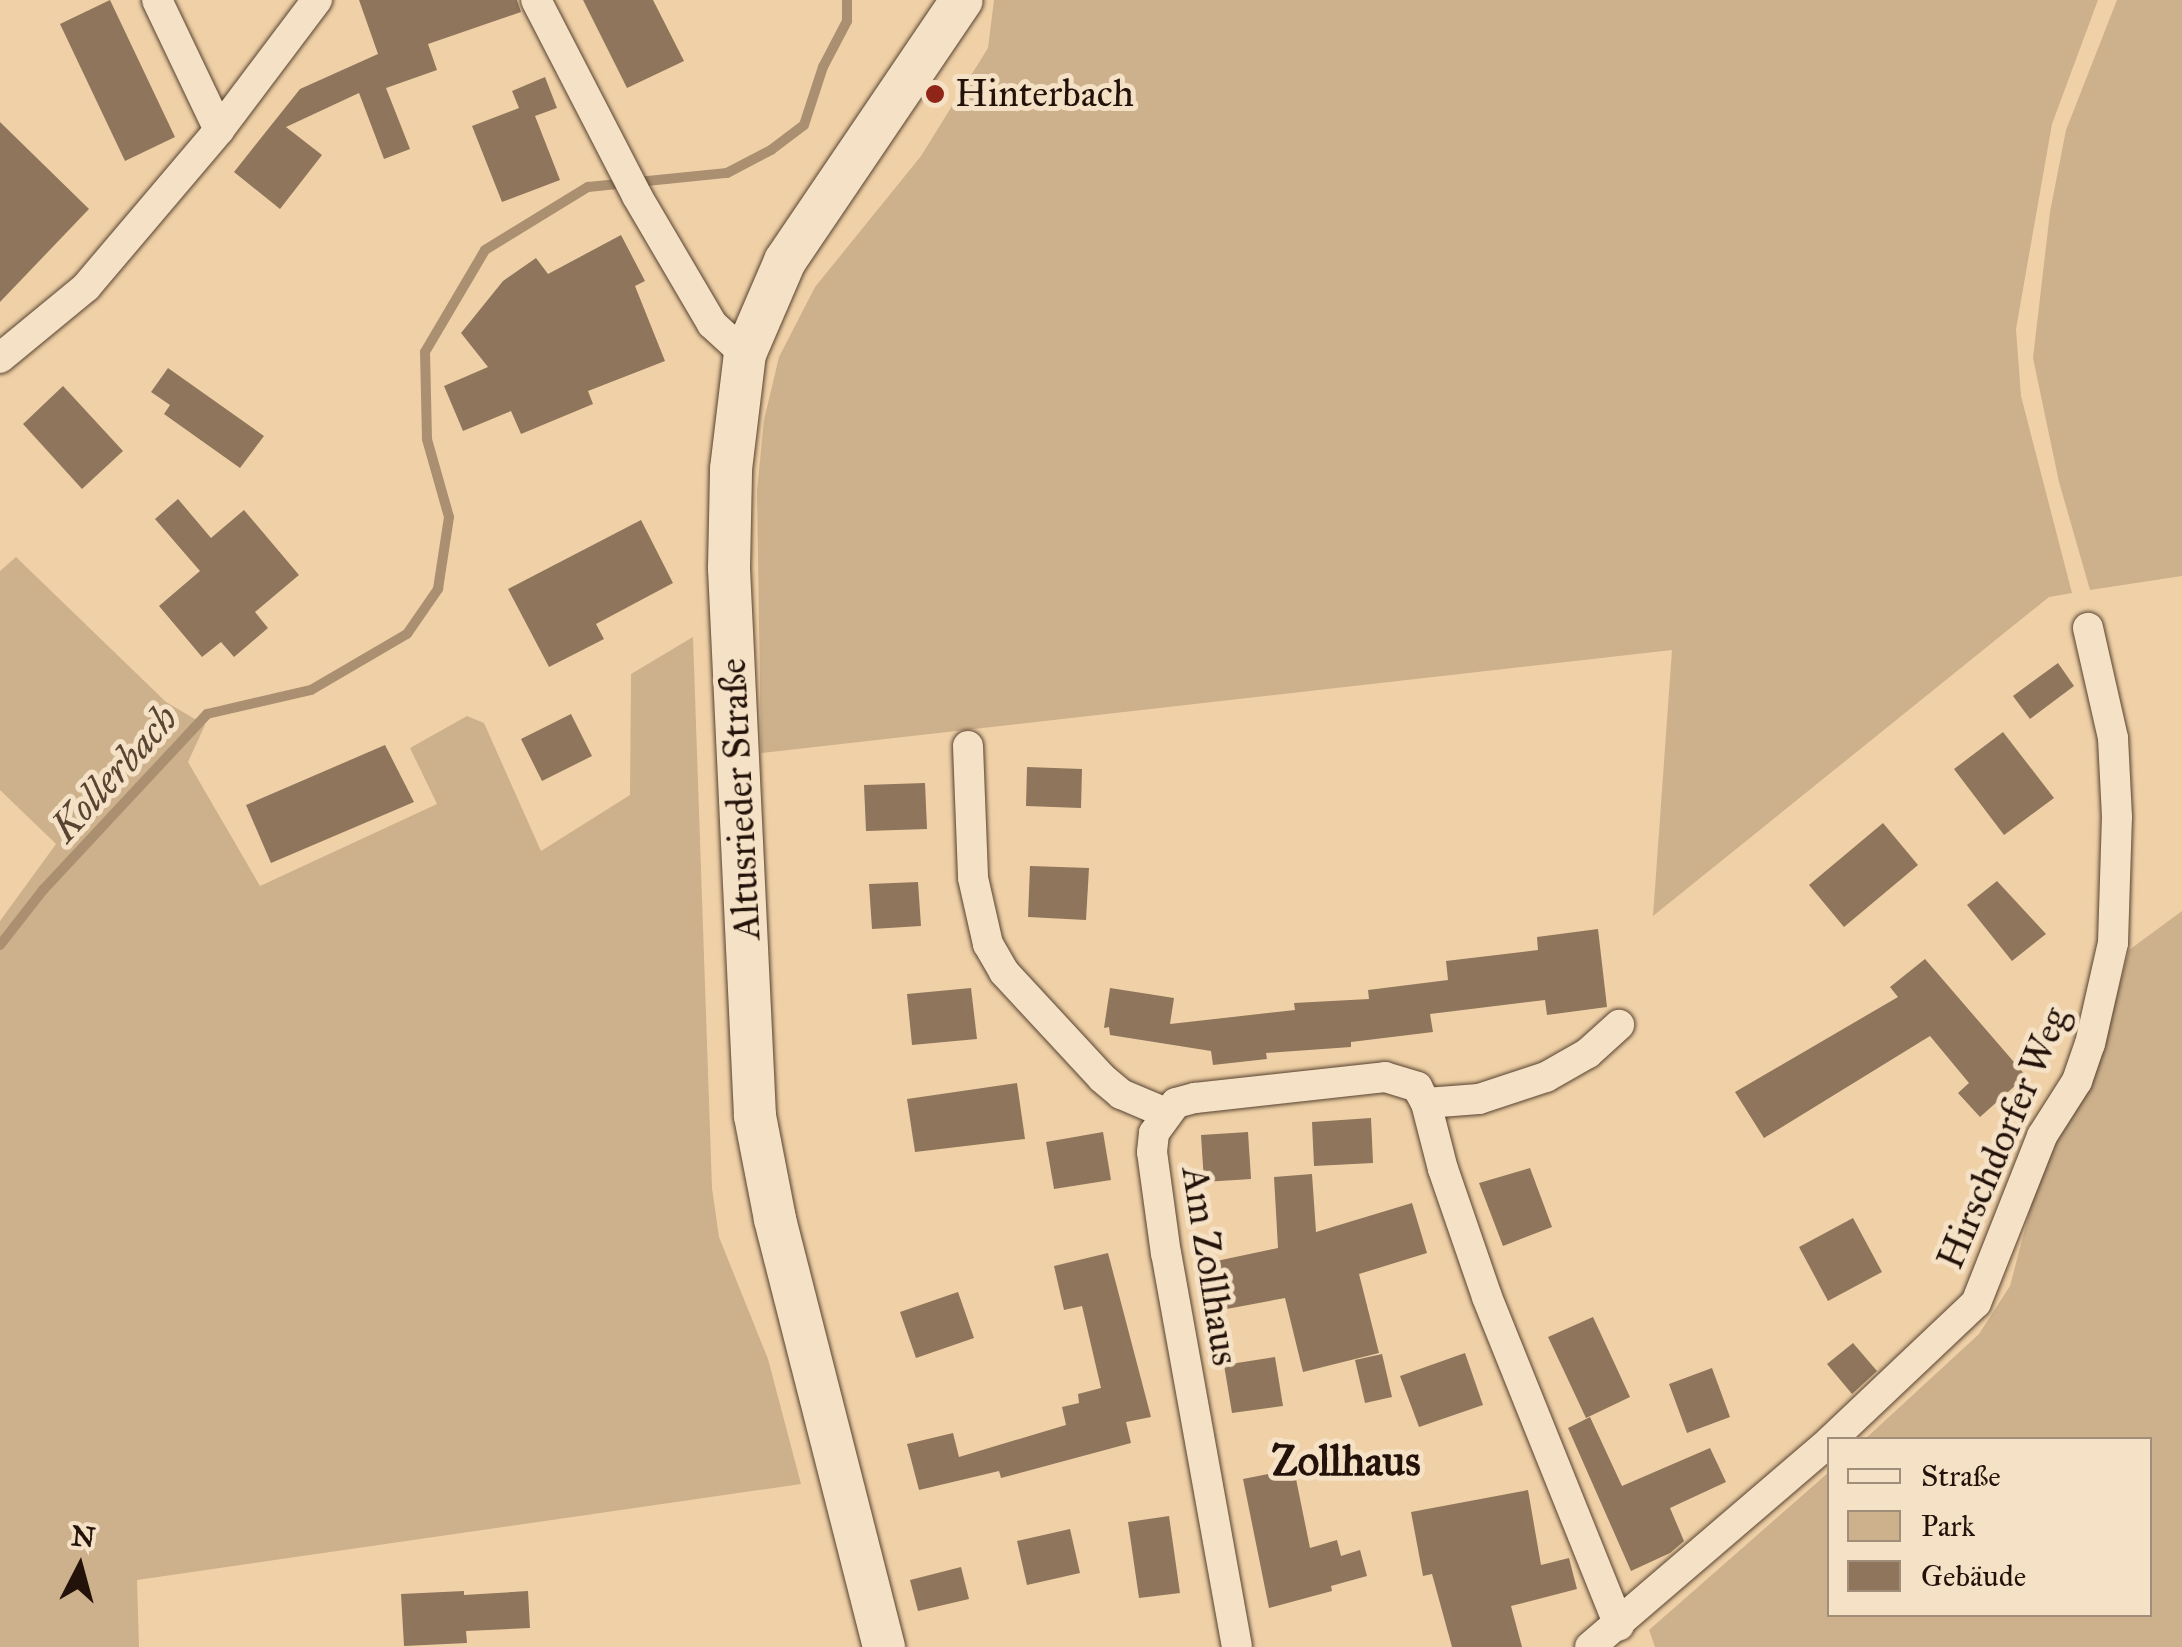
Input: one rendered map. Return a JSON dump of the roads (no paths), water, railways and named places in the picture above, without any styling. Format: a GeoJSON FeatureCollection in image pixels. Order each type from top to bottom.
{"type":"FeatureCollection","features":[{"type":"Feature","properties":{"kind":"main road","name":"Altusrieder Straße"},"geometry":{"type":"LineString","coordinates":[[884,1647],[775,1219],[756,1116],[729,568],[730,469],[745,354],[785,261],[828,203],[962,0]]}},
{"type":"Feature","properties":{"kind":"street"},"geometry":{"type":"LineString","coordinates":[[156,0],[219,130]]}},
{"type":"Feature","properties":{"kind":"street"},"geometry":{"type":"LineString","coordinates":[[0,358],[86,287],[219,130],[317,0]]}},
{"type":"Feature","properties":{"kind":"street"},"geometry":{"type":"LineString","coordinates":[[536,0],[637,196],[712,324],[745,354]]}},
{"type":"Feature","properties":{"kind":"street","name":"Hirschdorfer Weg"},"geometry":{"type":"LineString","coordinates":[[1833,1437],[1976,1303],[2000,1254],[2016,1199],[2042,1136],[2077,1081],[2090,1044],[2112,943],[2117,817],[2113,738],[2088,628]]}},
{"type":"Feature","properties":{"kind":"street"},"geometry":{"type":"LineString","coordinates":[[968,746],[973,878],[988,944],[1004,972],[1121,1094],[1166,1112],[1176,1102],[1195,1098],[1385,1077],[1417,1088],[1426,1104],[1443,1169],[1487,1297],[1618,1626]]}},
{"type":"Feature","properties":{"kind":"street"},"geometry":{"type":"LineString","coordinates":[[1426,1104],[1479,1099],[1546,1077],[1588,1053],[1618,1025]]}},
{"type":"Feature","properties":{"kind":"street","name":"Am Zollhaus"},"geometry":{"type":"LineString","coordinates":[[1166,1112],[1154,1133],[1152,1152],[1166,1254],[1237,1647]]}},
{"type":"Feature","properties":{"kind":"street","name":"Hirschdorfer Weg"},"geometry":{"type":"LineString","coordinates":[[1590,1647],[1827,1443]]}},
{"type":"Feature","properties":{"kind":"waterway","name":"Kollerbach"},"geometry":{"type":"LineString","coordinates":[[0,945],[43,890],[207,714],[311,690],[407,634],[438,589],[449,517],[427,439],[425,352],[485,250],[588,187],[727,173],[771,150],[804,125],[823,67],[847,21],[847,0]]}},
{"type":"Feature","properties":{"kind":"place","name":"Hinterbach"},"geometry":{"type":"Point","coordinates":[935,94]}},
{"type":"Feature","properties":{"kind":"district","name":"Zollhaus"},"geometry":{"type":"Point","coordinates":[1346,1461]}}]}
